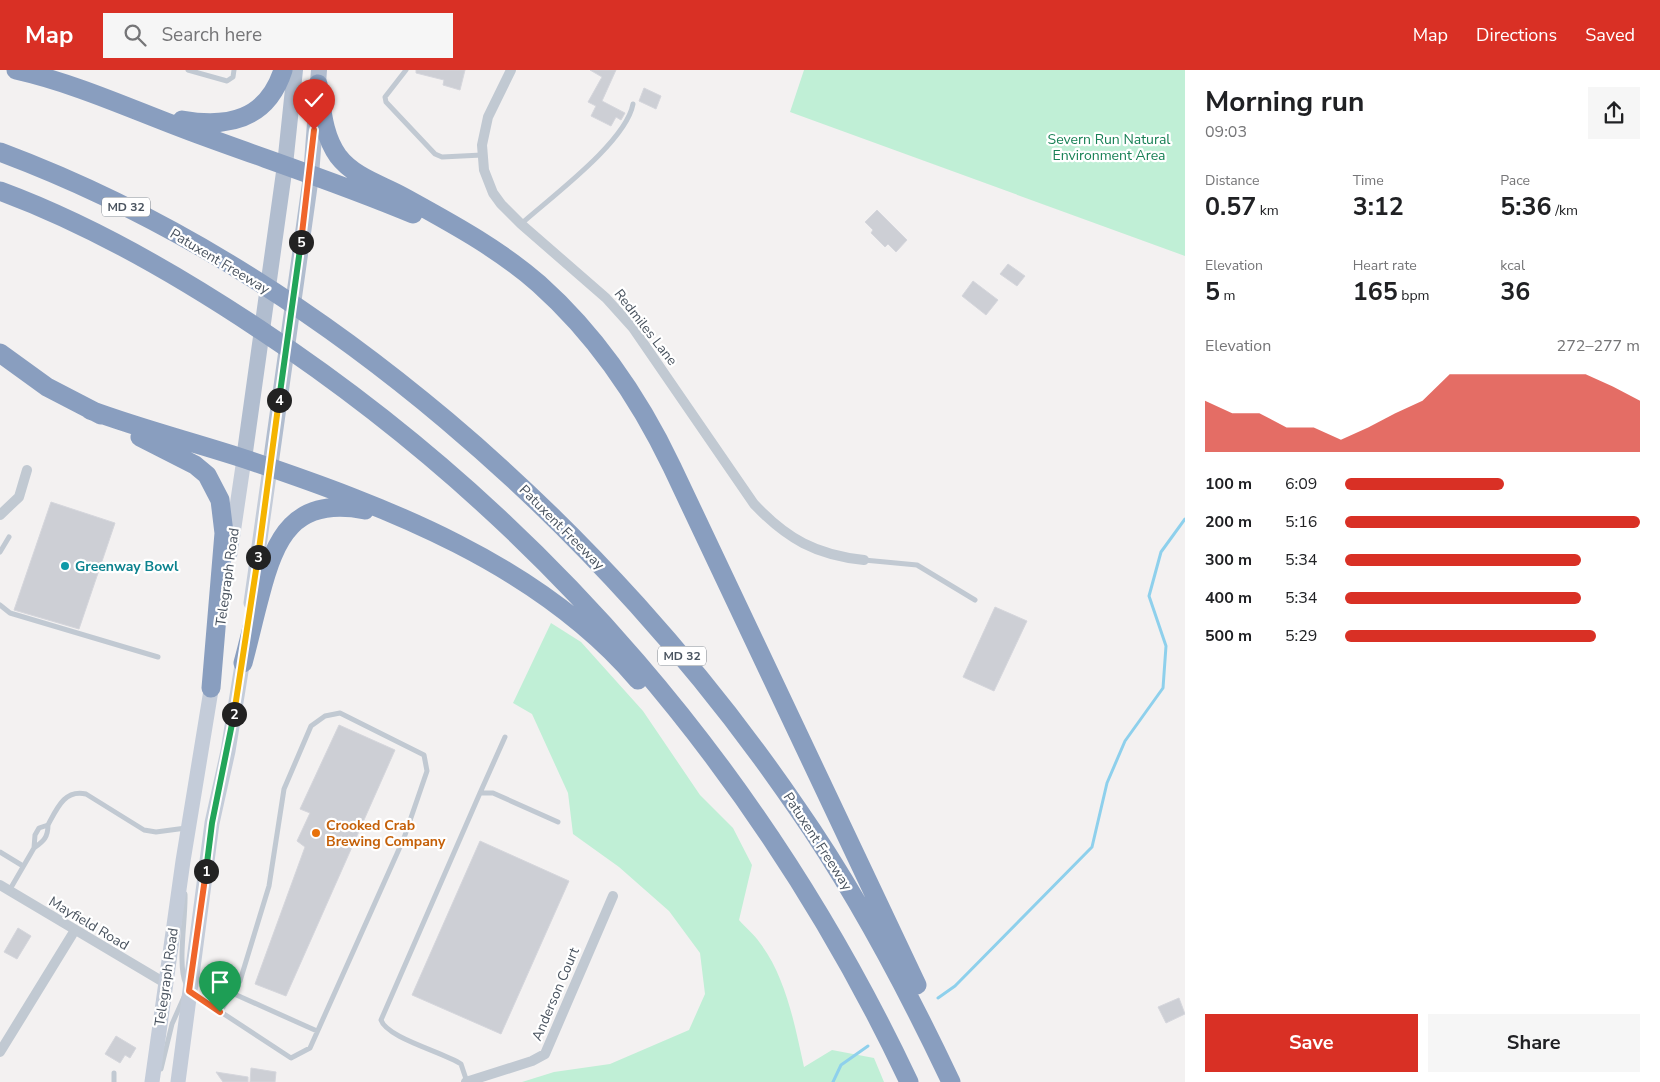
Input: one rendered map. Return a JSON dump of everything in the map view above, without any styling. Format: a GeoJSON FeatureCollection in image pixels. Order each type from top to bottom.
{"type":"FeatureCollection","features":[{"type":"Feature","properties":{"kind":"highway"},"geometry":{"type":"LineString","coordinates":[[16,70],[67,84],[153,115],[193,132],[397,207],[486,244]]}},
{"type":"Feature","properties":{"kind":"highway"},"geometry":{"type":"LineString","coordinates":[[153,115],[215,124],[247,117],[259,108],[274,90],[282,70]]}},
{"type":"Feature","properties":{"kind":"highway"},"geometry":{"type":"LineString","coordinates":[[319,77],[324,125],[329,141],[347,166],[362,177],[401,196],[486,244],[511,261],[539,284],[590,337],[617,371],[656,434],[961,1082]]}},
{"type":"Feature","properties":{"kind":"highway","name":"Patuxent Freeway"},"geometry":{"type":"LineString","coordinates":[[0,152],[88,188],[129,209],[245,274],[309,317],[384,371],[498,465],[607,571],[669,640],[755,748],[798,809],[843,878],[918,1012],[951,1082]]}},
{"type":"Feature","properties":{"kind":"highway","name":"MD 32"},"geometry":{"type":"LineString","coordinates":[[0,191],[76,223],[178,277],[303,358],[364,403],[444,468],[521,538],[579,596],[644,668],[728,774],[768,831],[848,961],[910,1082]]}},
{"type":"Feature","properties":{"kind":"highway"},"geometry":{"type":"LineString","coordinates":[[0,353],[47,387],[195,465],[207,475],[220,500],[224,533],[211,688]]}},
{"type":"Feature","properties":{"kind":"highway"},"geometry":{"type":"LineString","coordinates":[[90,410],[139,428],[244,459],[338,492],[450,541],[521,581],[561,608],[635,676],[725,778],[768,831]]}},
{"type":"Feature","properties":{"kind":"highway"},"geometry":{"type":"LineString","coordinates":[[243,663],[273,551],[280,537],[294,523],[322,509],[336,507],[367,510],[406,521]]}},
{"type":"Feature","properties":{"kind":"main road","name":"Telegraph Road"},"geometry":{"type":"LineString","coordinates":[[152,1082],[183,861],[211,688],[244,459],[285,165],[295,70]]}},
{"type":"Feature","properties":{"kind":"main road","name":"Telegraph Road"},"geometry":{"type":"LineString","coordinates":[[178,1082],[212,823],[228,751],[243,663],[311,176],[319,77]]}},
{"type":"Feature","properties":{"kind":"street","name":"Redmiles Lane"},"geometry":{"type":"LineString","coordinates":[[511,70],[488,117],[484,132],[482,155],[485,175],[501,204],[521,224],[606,298],[633,328],[754,504],[780,530],[807,546],[833,556],[864,560]]}},
{"type":"Feature","properties":{"kind":"street"},"geometry":{"type":"LineString","coordinates":[[0,515],[19,497],[27,470]]}},
{"type":"Feature","properties":{"kind":"street","name":"Mayfield Road"},"geometry":{"type":"LineString","coordinates":[[5,888],[165,983]]}},
{"type":"Feature","properties":{"kind":"street","name":"Anderson Court"},"geometry":{"type":"LineString","coordinates":[[467,1082],[545,1054],[612,896]]}},
{"type":"Feature","properties":{"kind":"street"},"geometry":{"type":"LineString","coordinates":[[0,1052],[74,930]]}},
{"type":"Feature","properties":{"kind":"lane"},"geometry":{"type":"LineString","coordinates":[[188,70],[226,81],[233,78],[234,70]]}},
{"type":"Feature","properties":{"kind":"lane"},"geometry":{"type":"LineString","coordinates":[[406,70],[385,97],[386,102],[435,154],[442,157],[482,155]]}},
{"type":"Feature","properties":{"kind":"lane"},"geometry":{"type":"LineString","coordinates":[[521,224],[613,142],[630,117],[633,104]]}},
{"type":"Feature","properties":{"kind":"lane"},"geometry":{"type":"LineString","coordinates":[[0,552],[9,538]]}},
{"type":"Feature","properties":{"kind":"lane"},"geometry":{"type":"LineString","coordinates":[[864,560],[917,565],[975,600]]}},
{"type":"Feature","properties":{"kind":"lane"},"geometry":{"type":"LineString","coordinates":[[0,605],[10,613],[158,657]]}},
{"type":"Feature","properties":{"kind":"lane"},"geometry":{"type":"LineString","coordinates":[[183,861],[186,918],[182,971],[189,991],[220,1012],[292,1058],[310,1048],[404,838],[427,771],[424,755],[340,713],[325,716],[311,726],[284,789],[269,886],[240,981],[220,1012]]}},
{"type":"Feature","properties":{"kind":"lane"},"geometry":{"type":"LineString","coordinates":[[467,1082],[461,1064],[395,1033],[383,1026],[381,1020],[505,737]]}},
{"type":"Feature","properties":{"kind":"lane"},"geometry":{"type":"LineString","coordinates":[[5,888],[23,866],[34,848],[39,828],[48,824],[67,796],[79,793],[86,794],[144,830],[156,832],[189,828]]}},
{"type":"Feature","properties":{"kind":"lane"},"geometry":{"type":"LineString","coordinates":[[480,793],[493,793],[558,822]]}},
{"type":"Feature","properties":{"kind":"lane"},"geometry":{"type":"LineString","coordinates":[[34,848],[44,841],[48,834],[48,824]]}},
{"type":"Feature","properties":{"kind":"lane"},"geometry":{"type":"LineString","coordinates":[[0,852],[23,866]]}},
{"type":"Feature","properties":{"kind":"lane"},"geometry":{"type":"LineString","coordinates":[[156,1082],[177,1009],[189,991]]}},
{"type":"Feature","properties":{"kind":"lane"},"geometry":{"type":"LineString","coordinates":[[232,993],[318,1031]]}},
{"type":"Feature","properties":{"kind":"lane"},"geometry":{"type":"LineString","coordinates":[[114,1074],[114,1082]]}},
{"type":"Feature","properties":{"kind":"green space","name":"Severn Run Natural Environment Area"},"geometry":{"type":"Polygon","coordinates":[[[804,70],[1185,70],[1185,256],[790,112],[804,70]]]}},
{"type":"Feature","properties":{"kind":"green space"},"geometry":{"type":"Polygon","coordinates":[[[551,623],[581,642],[643,711],[700,795],[733,828],[752,865],[739,920],[758,940],[777,971],[788,1002],[804,1067],[832,1050],[874,1058],[884,1082],[522,1082],[554,1072],[610,1064],[689,1030],[705,994],[700,953],[669,911],[619,867],[573,834],[568,793],[532,714],[513,703],[551,623]]]}},
{"type":"Feature","properties":{"kind":"building"},"geometry":{"type":"Polygon","coordinates":[[[416,70],[465,70],[460,90],[443,85],[444,80],[416,73],[416,70]]]}},
{"type":"Feature","properties":{"kind":"building"},"geometry":{"type":"Polygon","coordinates":[[[590,70],[616,70],[602,101],[625,113],[621,120],[616,117],[611,126],[591,116],[596,106],[588,102],[602,77],[590,70]]]}},
{"type":"Feature","properties":{"kind":"building"},"geometry":{"type":"Polygon","coordinates":[[[644,88],[661,96],[656,109],[639,101],[644,88]]]}},
{"type":"Feature","properties":{"kind":"building"},"geometry":{"type":"Polygon","coordinates":[[[877,210],[907,240],[896,252],[888,244],[885,247],[871,233],[873,230],[865,222],[877,210]]]}},
{"type":"Feature","properties":{"kind":"building"},"geometry":{"type":"Polygon","coordinates":[[[1008,264],[1025,276],[1017,286],[1000,274],[1008,264]]]}},
{"type":"Feature","properties":{"kind":"building"},"geometry":{"type":"Polygon","coordinates":[[[973,281],[998,300],[986,315],[962,296],[973,281]]]}},
{"type":"Feature","properties":{"kind":"building","name":"Greenway Bowl"},"geometry":{"type":"Polygon","coordinates":[[[51,502],[115,523],[79,629],[14,610],[51,502]]]}},
{"type":"Feature","properties":{"kind":"building"},"geometry":{"type":"Polygon","coordinates":[[[995,607],[1027,621],[994,691],[963,677],[995,607]]]}},
{"type":"Feature","properties":{"kind":"building"},"geometry":{"type":"Polygon","coordinates":[[[339,725],[395,750],[286,996],[255,984],[305,847],[297,841],[310,813],[300,809],[339,725]]]}},
{"type":"Feature","properties":{"kind":"building"},"geometry":{"type":"Polygon","coordinates":[[[480,841],[569,881],[501,1034],[412,995],[480,841]]]}},
{"type":"Feature","properties":{"kind":"building"},"geometry":{"type":"Polygon","coordinates":[[[18,928],[31,936],[17,959],[4,952],[18,928]]]}},
{"type":"Feature","properties":{"kind":"building"},"geometry":{"type":"Polygon","coordinates":[[[1179,998],[1185,1014],[1166,1023],[1158,1007],[1179,998]]]}},
{"type":"Feature","properties":{"kind":"building"},"geometry":{"type":"Polygon","coordinates":[[[116,1036],[136,1048],[130,1058],[125,1055],[120,1063],[105,1054],[116,1036]]]}},
{"type":"Feature","properties":{"kind":"building"},"geometry":{"type":"Polygon","coordinates":[[[251,1068],[276,1072],[275,1082],[250,1082],[251,1068]]]}},
{"type":"Feature","properties":{"kind":"building"},"geometry":{"type":"Polygon","coordinates":[[[216,1072],[248,1077],[248,1082],[223,1082],[216,1072]]]}},
{"type":"Feature","properties":{"kind":"waterway"},"geometry":{"type":"LineString","coordinates":[[938,998],[955,986],[1092,847],[1107,783],[1125,741],[1163,688],[1166,646],[1149,596],[1161,552],[1185,519]]}},
{"type":"Feature","properties":{"kind":"waterway"},"geometry":{"type":"LineString","coordinates":[[833,1082],[841,1065],[868,1046]]}},
{"type":"Feature","properties":{"kind":"place","name":"Greenway Bowl"},"geometry":{"type":"Point","coordinates":[65,566]}},
{"type":"Feature","properties":{"kind":"place","name":"Crooked Crab Brewing Company"},"geometry":{"type":"Point","coordinates":[316,833]}},
{"type":"Feature","properties":{"kind":"route"},"geometry":{"type":"LineString","coordinates":[[220,1012],[189,991],[212,823],[228,751],[243,663],[311,176],[314,130]]}}]}
